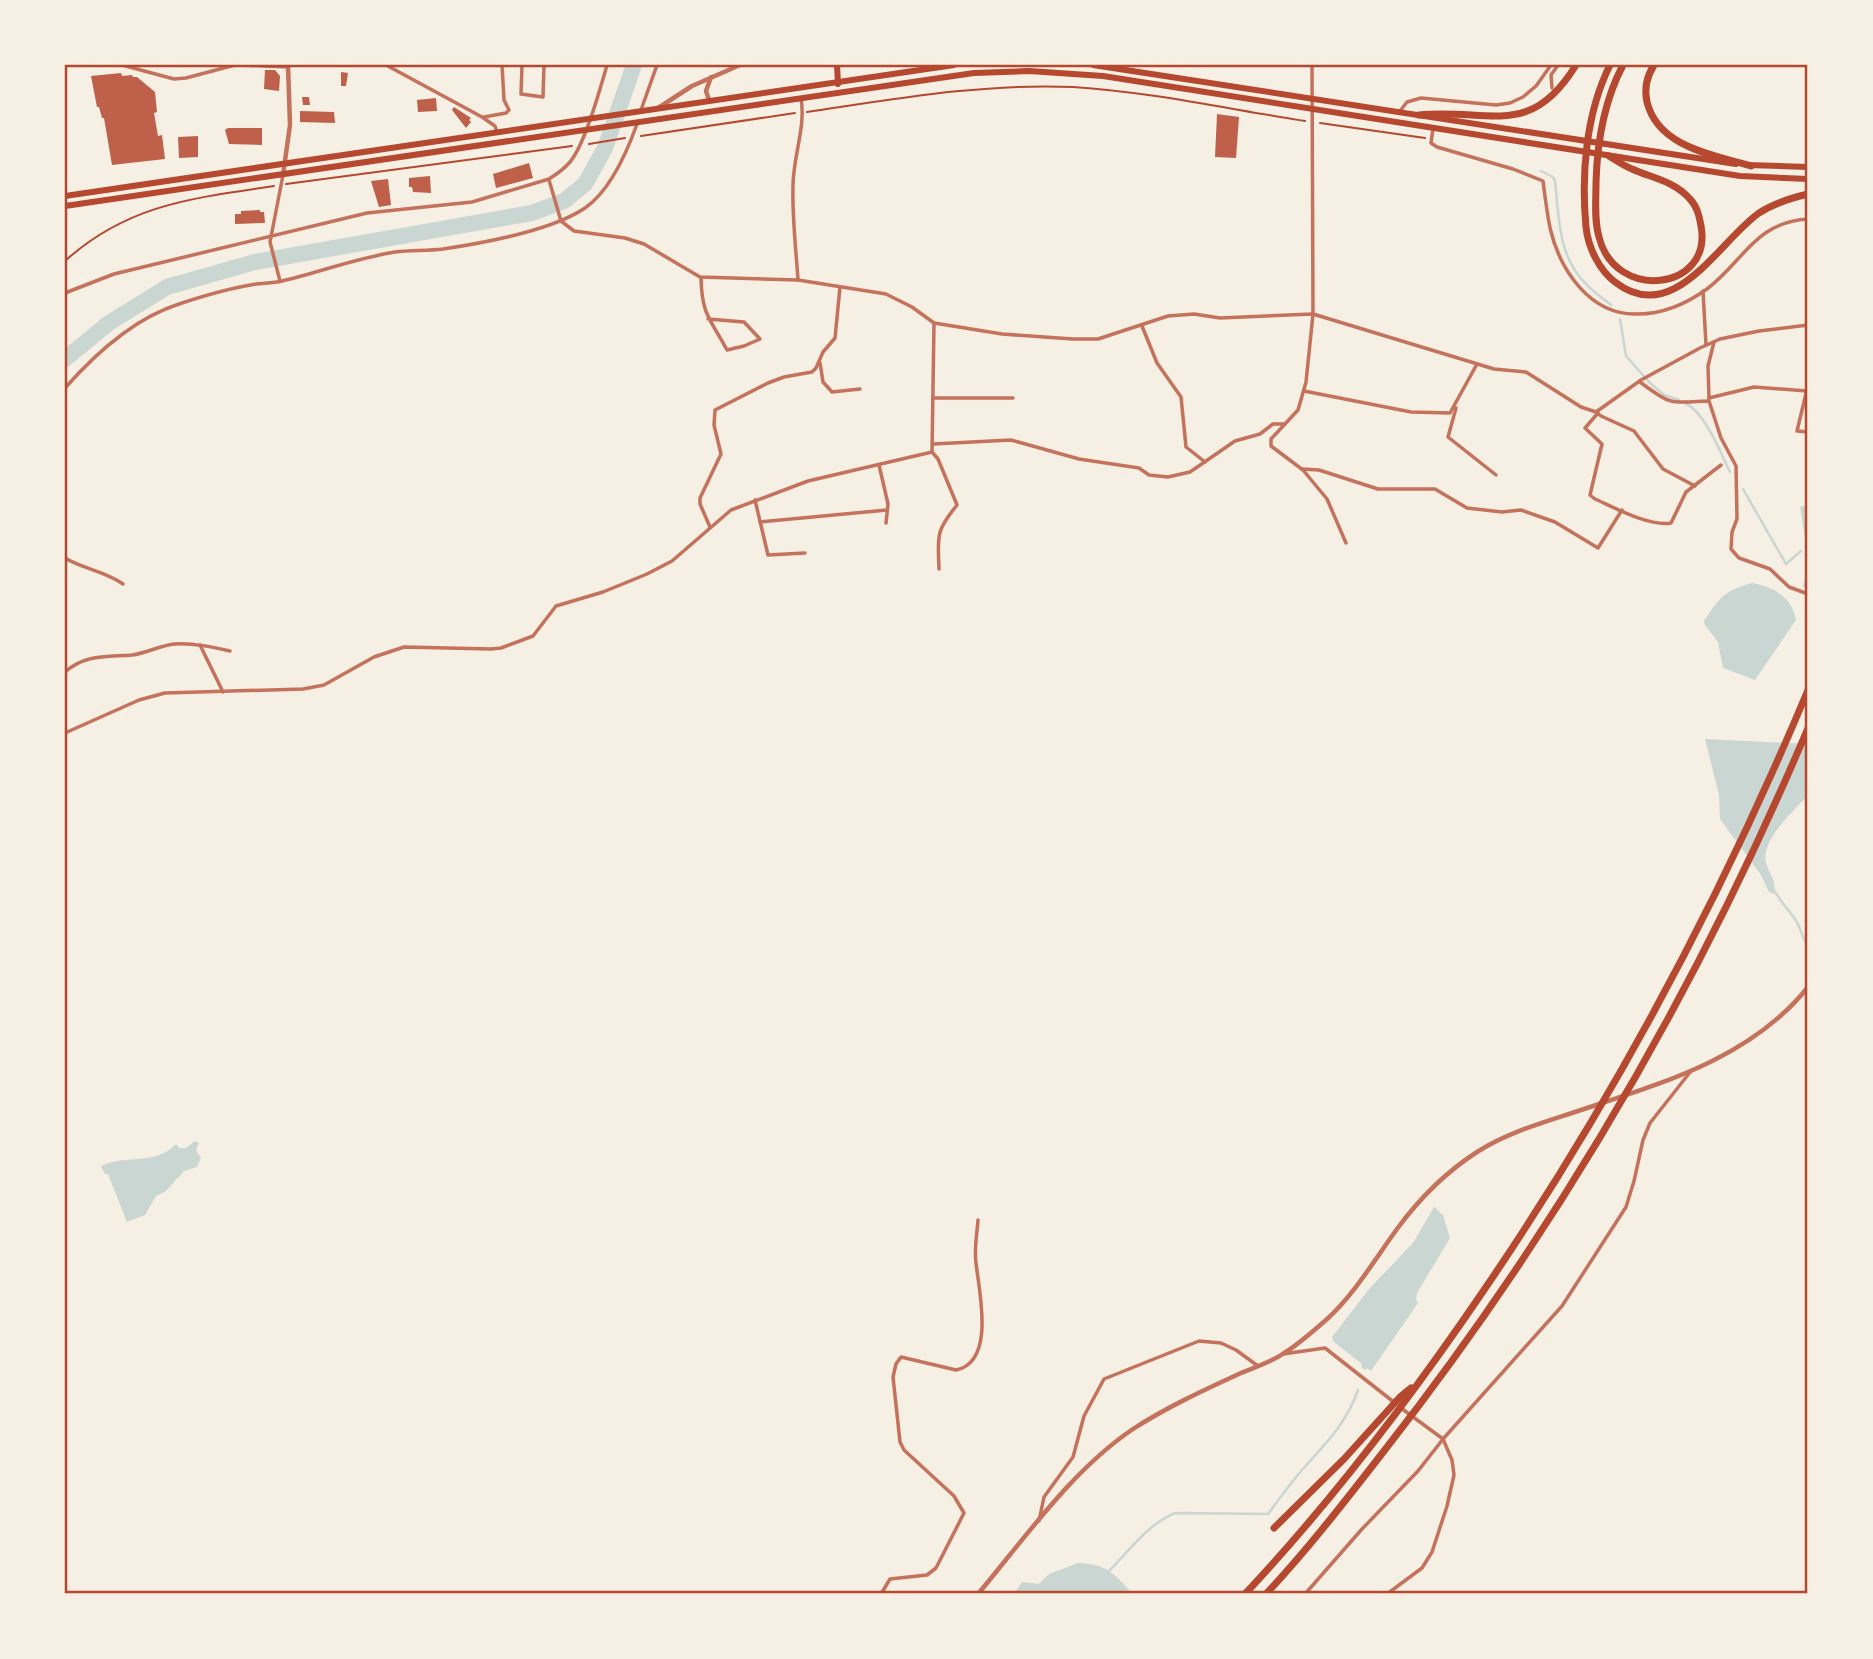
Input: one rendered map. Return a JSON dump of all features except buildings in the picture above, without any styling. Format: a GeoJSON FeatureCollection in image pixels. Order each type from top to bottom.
{"type":"FeatureCollection","features":[{"type":"Feature","properties":{"kind":"highway"},"geometry":{"type":"LineString","coordinates":[[1419,115],[1445,113],[1505,117],[1528,113],[1551,97],[1576,65]]}},
{"type":"Feature","properties":{"kind":"highway"},"geometry":{"type":"LineString","coordinates":[[1610,65],[1599,93],[1590,132],[1585,174],[1586,232],[1600,266],[1613,281],[1627,290],[1650,294],[1672,290],[1696,275],[1756,215],[1782,201],[1808,194]]}},
{"type":"Feature","properties":{"kind":"highway"},"geometry":{"type":"LineString","coordinates":[[1609,156],[1633,170],[1679,189],[1699,212],[1702,243],[1689,267],[1675,276],[1650,282],[1633,279],[1615,265],[1599,238],[1596,176],[1601,135],[1609,97],[1623,65]]}},
{"type":"Feature","properties":{"kind":"highway"},"geometry":{"type":"LineString","coordinates":[[1654,65],[1647,80],[1645,94],[1649,110],[1658,126],[1677,141],[1751,166]]}},
{"type":"Feature","properties":{"kind":"highway"},"geometry":{"type":"LineString","coordinates":[[1245,1594],[1320,1509],[1422,1380],[1527,1227],[1599,1111],[1675,976],[1732,861],[1808,690]]}},
{"type":"Feature","properties":{"kind":"highway"},"geometry":{"type":"LineString","coordinates":[[1268,1594],[1418,1406],[1521,1262],[1627,1092],[1672,1012],[1742,875],[1808,727]]}},
{"type":"Feature","properties":{"kind":"highway"},"geometry":{"type":"LineString","coordinates":[[1274,1528],[1344,1459],[1400,1397],[1422,1380]]}},
{"type":"Feature","properties":{"kind":"main road"},"geometry":{"type":"LineString","coordinates":[[837,65],[838,92]]}},
{"type":"Feature","properties":{"kind":"main road"},"geometry":{"type":"LineString","coordinates":[[65,196],[954,65]]}},
{"type":"Feature","properties":{"kind":"main road"},"geometry":{"type":"LineString","coordinates":[[1069,65],[1069,73]]}},
{"type":"Feature","properties":{"kind":"main road"},"geometry":{"type":"LineString","coordinates":[[1093,65],[1751,166],[1808,167]]}},
{"type":"Feature","properties":{"kind":"main road"},"geometry":{"type":"LineString","coordinates":[[65,206],[974,73],[1069,73],[1140,82],[1311,111],[1740,176],[1808,179]]}},
{"type":"Feature","properties":{"kind":"main road"},"geometry":{"type":"LineString","coordinates":[[769,102],[770,92]]}},
{"type":"Feature","properties":{"kind":"main road"},"geometry":{"type":"LineString","coordinates":[[442,141],[444,151]]}},
{"type":"Feature","properties":{"kind":"street"},"geometry":{"type":"LineString","coordinates":[[122,65],[174,79],[237,65],[288,66],[290,125],[286,165],[271,239],[279,280]]}},
{"type":"Feature","properties":{"kind":"street"},"geometry":{"type":"LineString","coordinates":[[386,65],[482,117],[495,126],[498,132]]}},
{"type":"Feature","properties":{"kind":"street"},"geometry":{"type":"LineString","coordinates":[[482,117],[506,113],[509,110],[504,100],[502,65]]}},
{"type":"Feature","properties":{"kind":"street"},"geometry":{"type":"LineString","coordinates":[[522,65],[521,94],[543,97],[544,65]]}},
{"type":"Feature","properties":{"kind":"street"},"geometry":{"type":"LineString","coordinates":[[65,293],[114,274],[271,239],[367,213],[472,202],[549,179],[569,163],[588,130],[607,65]]}},
{"type":"Feature","properties":{"kind":"street"},"geometry":{"type":"LineString","coordinates":[[639,110],[657,65]]}},
{"type":"Feature","properties":{"kind":"street"},"geometry":{"type":"LineString","coordinates":[[658,108],[712,77],[740,65]]}},
{"type":"Feature","properties":{"kind":"street"},"geometry":{"type":"LineString","coordinates":[[1312,65],[1313,314],[1304,391],[1298,410],[1271,439],[1271,446],[1301,469],[1327,499],[1346,543]]}},
{"type":"Feature","properties":{"kind":"street"},"geometry":{"type":"LineString","coordinates":[[1399,112],[1407,102],[1421,98],[1496,105],[1510,103],[1536,86],[1551,65]]}},
{"type":"Feature","properties":{"kind":"street"},"geometry":{"type":"LineString","coordinates":[[1552,88],[1551,75],[1558,65]]}},
{"type":"Feature","properties":{"kind":"street"},"geometry":{"type":"LineString","coordinates":[[709,100],[706,86],[712,77]]}},
{"type":"Feature","properties":{"kind":"street"},"geometry":{"type":"LineString","coordinates":[[798,280],[793,186],[803,112],[801,98]]}},
{"type":"Feature","properties":{"kind":"street"},"geometry":{"type":"LineString","coordinates":[[65,388],[81,369],[134,327],[179,304],[327,267],[396,252],[443,249],[507,236],[561,220],[586,207],[602,191],[617,168],[636,122]]}},
{"type":"Feature","properties":{"kind":"street"},"geometry":{"type":"LineString","coordinates":[[1433,129],[1431,143],[1437,147],[1513,169],[1543,181]]}},
{"type":"Feature","properties":{"kind":"street"},"geometry":{"type":"LineString","coordinates":[[1543,175],[1550,229],[1559,255],[1572,278],[1587,295],[1603,308],[1621,313],[1651,314],[1687,302],[1703,291],[1763,234],[1779,224],[1808,221]]}},
{"type":"Feature","properties":{"kind":"street"},"geometry":{"type":"LineString","coordinates":[[549,179],[561,220],[574,231],[625,238],[644,244],[701,277],[798,280],[886,294],[912,307],[934,323],[1002,334],[1098,339],[1168,316],[1194,313],[1220,318],[1313,314],[1494,369],[1526,372],[1581,407],[1634,431],[1664,469],[1695,486]]}},
{"type":"Feature","properties":{"kind":"street"},"geometry":{"type":"LineString","coordinates":[[701,277],[702,299],[708,319],[727,350],[760,339],[744,322],[708,319]]}},
{"type":"Feature","properties":{"kind":"street"},"geometry":{"type":"LineString","coordinates":[[710,527],[700,498],[722,454],[714,425],[715,410],[768,383],[812,372],[835,338],[840,286]]}},
{"type":"Feature","properties":{"kind":"street"},"geometry":{"type":"LineString","coordinates":[[1703,291],[1706,345]]}},
{"type":"Feature","properties":{"kind":"street"},"geometry":{"type":"LineString","coordinates":[[934,323],[932,452],[938,459],[957,505],[938,533],[939,569]]}},
{"type":"Feature","properties":{"kind":"street"},"geometry":{"type":"LineString","coordinates":[[1721,465],[1682,498],[1671,523],[1662,525],[1590,495],[1602,448],[1599,441],[1585,428],[1597,412],[1640,381],[1706,345],[1759,331],[1808,325]]}},
{"type":"Feature","properties":{"kind":"street"},"geometry":{"type":"LineString","coordinates":[[1142,326],[1157,363],[1181,397],[1186,447],[1205,462]]}},
{"type":"Feature","properties":{"kind":"street"},"geometry":{"type":"LineString","coordinates":[[1714,342],[1708,366],[1709,399],[1721,438],[1737,466],[1737,519],[1732,532],[1731,549],[1740,558],[1770,569],[1789,587],[1808,594]]}},
{"type":"Feature","properties":{"kind":"street"},"geometry":{"type":"LineString","coordinates":[[820,362],[823,382],[832,392],[860,389]]}},
{"type":"Feature","properties":{"kind":"street"},"geometry":{"type":"LineString","coordinates":[[1478,364],[1465,383],[1455,407],[1448,437],[1496,475]]}},
{"type":"Feature","properties":{"kind":"street"},"geometry":{"type":"LineString","coordinates":[[1640,381],[1663,400],[1674,403],[1709,399],[1754,387],[1807,391]]}},
{"type":"Feature","properties":{"kind":"street"},"geometry":{"type":"LineString","coordinates":[[1808,385],[1797,431],[1808,432]]}},
{"type":"Feature","properties":{"kind":"street"},"geometry":{"type":"LineString","coordinates":[[1304,391],[1411,412],[1450,413],[1455,407]]}},
{"type":"Feature","properties":{"kind":"street"},"geometry":{"type":"LineString","coordinates":[[933,398],[1013,398]]}},
{"type":"Feature","properties":{"kind":"street"},"geometry":{"type":"LineString","coordinates":[[933,444],[1011,440],[1079,459],[1139,468],[1149,475],[1168,477],[1190,472],[1235,441],[1260,434],[1273,424],[1285,424]]}},
{"type":"Feature","properties":{"kind":"street"},"geometry":{"type":"LineString","coordinates":[[65,733],[150,696],[164,693],[303,689],[324,685],[374,657],[404,648],[501,648],[533,636],[556,606],[603,592],[672,561],[731,510],[807,481],[932,452]]}},
{"type":"Feature","properties":{"kind":"street"},"geometry":{"type":"LineString","coordinates":[[879,465],[887,510],[886,523]]}},
{"type":"Feature","properties":{"kind":"street"},"geometry":{"type":"LineString","coordinates":[[1301,469],[1319,470],[1378,489],[1435,489],[1467,508],[1502,512],[1521,510],[1555,522],[1598,548],[1622,510]]}},
{"type":"Feature","properties":{"kind":"street"},"geometry":{"type":"LineString","coordinates":[[755,500],[768,555],[805,553]]}},
{"type":"Feature","properties":{"kind":"street"},"geometry":{"type":"LineString","coordinates":[[760,522],[887,510]]}},
{"type":"Feature","properties":{"kind":"street"},"geometry":{"type":"LineString","coordinates":[[65,558],[90,571],[115,578],[123,584]]}},
{"type":"Feature","properties":{"kind":"street"},"geometry":{"type":"LineString","coordinates":[[65,672],[72,666],[99,656],[133,655],[174,644],[200,645],[230,651]]}},
{"type":"Feature","properties":{"kind":"street"},"geometry":{"type":"LineString","coordinates":[[200,645],[223,692]]}},
{"type":"Feature","properties":{"kind":"street"},"geometry":{"type":"LineString","coordinates":[[978,1594],[1077,1478],[1123,1437],[1175,1405],[1283,1354],[1328,1318],[1367,1272],[1399,1226],[1441,1179],[1479,1150],[1542,1122],[1691,1072],[1738,1048],[1787,1011],[1808,987]]}},
{"type":"Feature","properties":{"kind":"street"},"geometry":{"type":"LineString","coordinates":[[1305,1594],[1418,1471],[1443,1439],[1562,1306],[1626,1207],[1650,1123],[1691,1072]]}},
{"type":"Feature","properties":{"kind":"street"},"geometry":{"type":"LineString","coordinates":[[881,1594],[890,1579],[927,1576],[936,1568],[964,1513],[954,1496],[904,1450],[897,1429],[893,1377],[895,1364],[901,1357],[956,1370],[965,1368],[976,1356],[983,1329],[975,1260],[978,1220]]}},
{"type":"Feature","properties":{"kind":"street"},"geometry":{"type":"LineString","coordinates":[[1039,1522],[1044,1497],[1073,1457],[1084,1416],[1104,1379],[1199,1341],[1221,1343],[1258,1366]]}},
{"type":"Feature","properties":{"kind":"street"},"geometry":{"type":"LineString","coordinates":[[1283,1354],[1325,1348],[1443,1439],[1452,1460],[1454,1475],[1432,1552],[1422,1568],[1387,1594]]}},
{"type":"Feature","properties":{"kind":"path"},"geometry":{"type":"LineString","coordinates":[[585,144],[966,91],[1071,87],[1306,121]]}},
{"type":"Feature","properties":{"kind":"path"},"geometry":{"type":"LineString","coordinates":[[1315,122],[1432,139]]}},
{"type":"Feature","properties":{"kind":"path"},"geometry":{"type":"LineString","coordinates":[[65,261],[87,243],[135,215],[182,200],[575,146]]}},
{"type":"Feature","properties":{"kind":"shaded area"},"geometry":{"type":"Polygon","coordinates":[[[1808,505],[1808,557],[1800,507],[1808,505]]]}},
{"type":"Feature","properties":{"kind":"shaded area"},"geometry":{"type":"Polygon","coordinates":[[[1752,583],[1781,594],[1791,605],[1796,620],[1755,680],[1723,668],[1718,642],[1704,621],[1724,596],[1752,583]]]}},
{"type":"Feature","properties":{"kind":"shaded area"},"geometry":{"type":"Polygon","coordinates":[[[1705,739],[1808,744],[1808,795],[1780,826],[1768,845],[1766,863],[1772,877],[1774,894],[1769,892],[1761,875],[1720,819],[1719,795],[1705,739]]]}},
{"type":"Feature","properties":{"kind":"shaded area"},"geometry":{"type":"Polygon","coordinates":[[[195,1141],[199,1143],[196,1150],[201,1158],[197,1167],[184,1171],[166,1191],[156,1196],[145,1215],[127,1222],[108,1174],[105,1174],[101,1166],[159,1155],[176,1144],[179,1148],[186,1148],[195,1141]]]}},
{"type":"Feature","properties":{"kind":"shaded area"},"geometry":{"type":"Polygon","coordinates":[[[1434,1207],[1443,1215],[1450,1238],[1417,1293],[1418,1303],[1371,1371],[1367,1368],[1365,1370],[1361,1367],[1362,1364],[1334,1342],[1332,1337],[1370,1288],[1413,1243],[1434,1207]]]}},
{"type":"Feature","properties":{"kind":"shaded area"},"geometry":{"type":"Polygon","coordinates":[[[1078,1563],[1097,1565],[1110,1571],[1133,1594],[1014,1594],[1022,1582],[1039,1584],[1049,1574],[1078,1563]]]}},
{"type":"Feature","properties":{"kind":"waterway"},"geometry":{"type":"LineString","coordinates":[[65,359],[109,323],[167,287],[255,262],[532,213],[564,201],[585,184],[605,148],[634,65]]}},
{"type":"Feature","properties":{"kind":"waterway"},"geometry":{"type":"LineString","coordinates":[[1541,171],[1555,181],[1559,222],[1570,262],[1589,287],[1611,305]]}},
{"type":"Feature","properties":{"kind":"waterway"},"geometry":{"type":"LineString","coordinates":[[1620,319],[1626,356],[1664,395],[1679,400]]}},
{"type":"Feature","properties":{"kind":"waterway"},"geometry":{"type":"LineString","coordinates":[[1685,403],[1705,424],[1730,472]]}},
{"type":"Feature","properties":{"kind":"waterway"},"geometry":{"type":"LineString","coordinates":[[1743,489],[1786,564],[1801,551]]}},
{"type":"Feature","properties":{"kind":"waterway"},"geometry":{"type":"LineString","coordinates":[[1804,586],[1808,573]]}},
{"type":"Feature","properties":{"kind":"waterway"},"geometry":{"type":"LineString","coordinates":[[1774,890],[1797,922],[1808,945]]}},
{"type":"Feature","properties":{"kind":"waterway"},"geometry":{"type":"LineString","coordinates":[[1109,1571],[1148,1531],[1175,1513],[1268,1514],[1341,1423],[1358,1390]]}}]}
